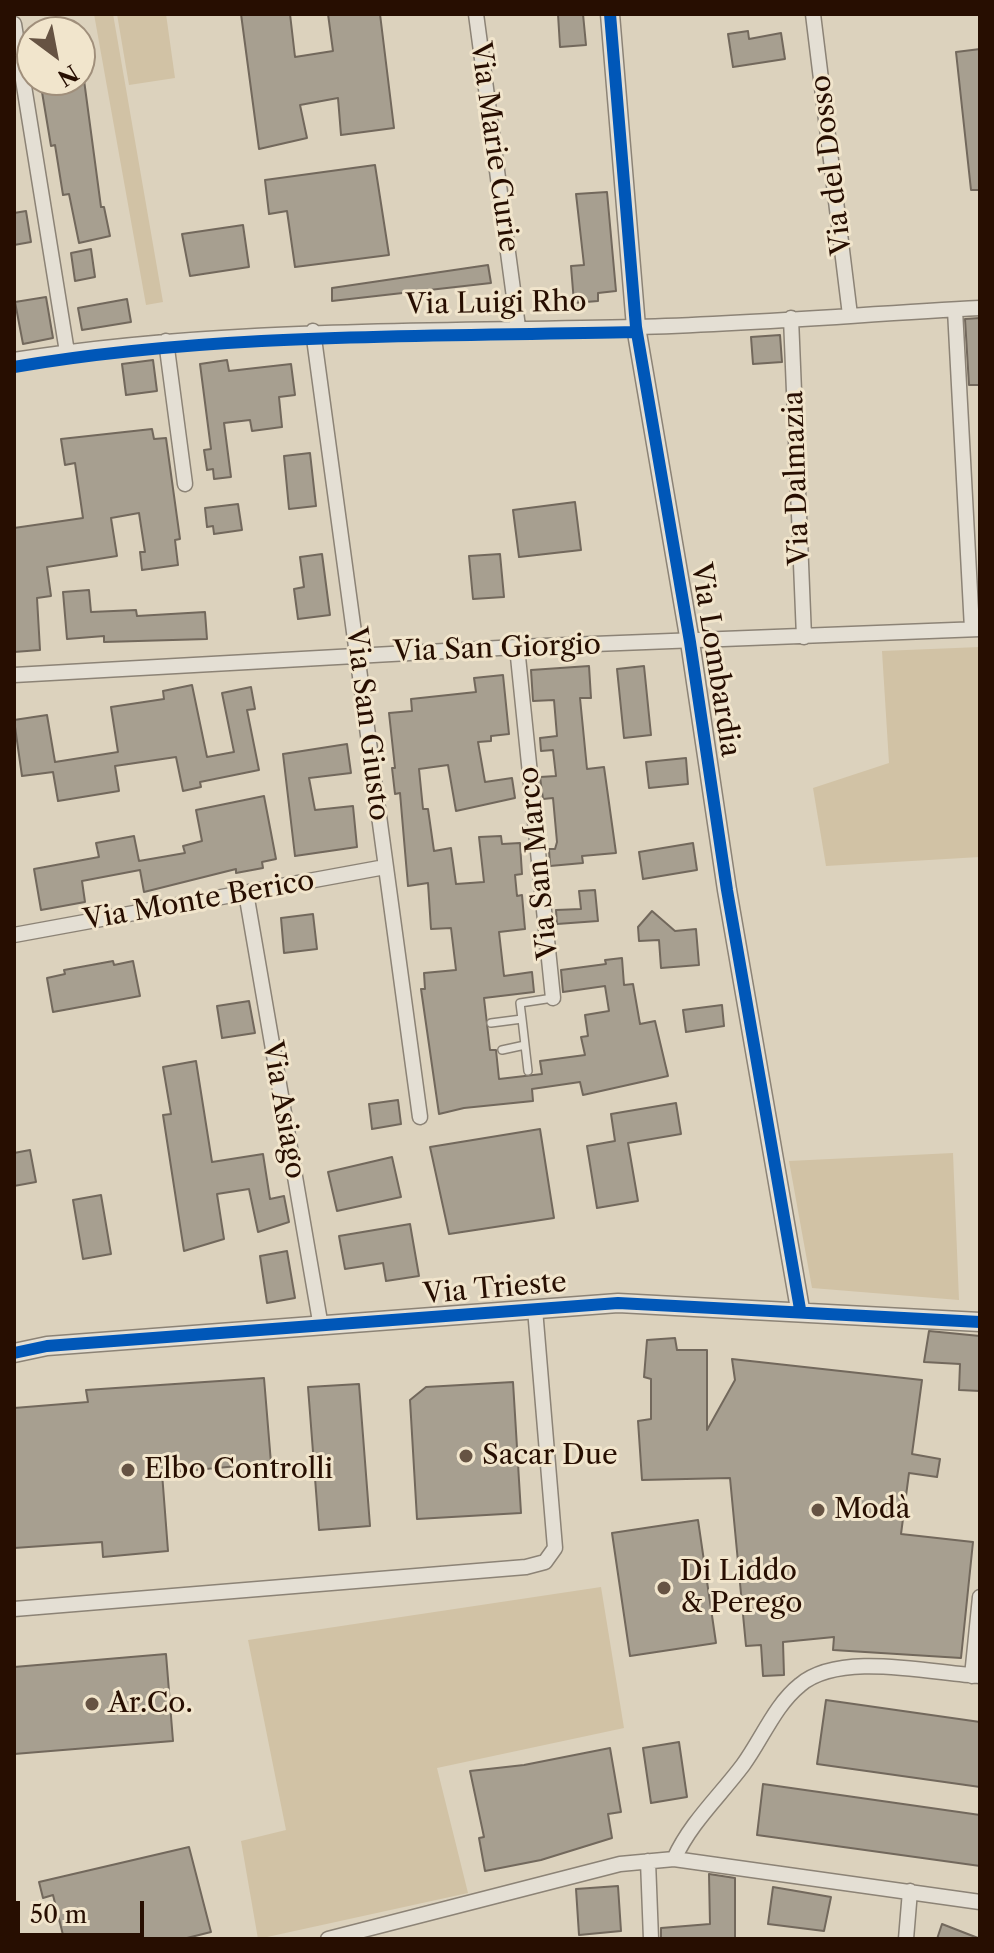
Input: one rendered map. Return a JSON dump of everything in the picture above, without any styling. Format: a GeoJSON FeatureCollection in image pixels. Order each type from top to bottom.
{"type":"FeatureCollection","features":[{"type":"Feature","properties":{"kind":"street","name":"Via Marie Curie"},"geometry":{"type":"LineString","coordinates":[[476,14],[518,327]]}},
{"type":"Feature","properties":{"kind":"street","name":"Via Lombardia"},"geometry":{"type":"LineString","coordinates":[[610,14],[636,327],[690,642],[727,890],[800,1309]]}},
{"type":"Feature","properties":{"kind":"street","name":"Via del Dosso"},"geometry":{"type":"LineString","coordinates":[[813,14],[850,315]]}},
{"type":"Feature","properties":{"kind":"street"},"geometry":{"type":"LineString","coordinates":[[14,24],[67,352]]}},
{"type":"Feature","properties":{"kind":"street","name":"Via Luigi Rho"},"geometry":{"type":"LineString","coordinates":[[14,360],[166,341],[313,331],[636,327],[980,308]]}},
{"type":"Feature","properties":{"kind":"street"},"geometry":{"type":"LineString","coordinates":[[955,310],[976,629]]}},
{"type":"Feature","properties":{"kind":"street","name":"Via Dalmazia"},"geometry":{"type":"LineString","coordinates":[[791,318],[804,637]]}},
{"type":"Feature","properties":{"kind":"street","name":"Via San Giusto"},"geometry":{"type":"LineString","coordinates":[[313,331],[420,1117]]}},
{"type":"Feature","properties":{"kind":"street"},"geometry":{"type":"LineString","coordinates":[[166,341],[185,484]]}},
{"type":"Feature","properties":{"kind":"street","name":"Via San Giorgio"},"geometry":{"type":"LineString","coordinates":[[14,675],[517,647],[976,629]]}},
{"type":"Feature","properties":{"kind":"street","name":"Via San Marco"},"geometry":{"type":"LineString","coordinates":[[517,647],[553,998]]}},
{"type":"Feature","properties":{"kind":"street","name":"Via Monte Berico"},"geometry":{"type":"LineString","coordinates":[[14,935],[385,867]]}},
{"type":"Feature","properties":{"kind":"street","name":"Via Asiago"},"geometry":{"type":"LineString","coordinates":[[246,893],[321,1327]]}},
{"type":"Feature","properties":{"kind":"street","name":"Via Trieste"},"geometry":{"type":"LineString","coordinates":[[14,1353],[47,1346],[618,1303],[800,1309],[980,1322]]}},
{"type":"Feature","properties":{"kind":"street","name":"Via Trieste"},"geometry":{"type":"LineString","coordinates":[[14,1609],[526,1567],[545,1562],[555,1548],[535,1309]]}},
{"type":"Feature","properties":{"kind":"street"},"geometry":{"type":"LineString","coordinates":[[674,1859],[693,1823],[745,1763],[783,1704],[800,1685],[823,1670],[852,1666],[976,1676],[980,1597]]}},
{"type":"Feature","properties":{"kind":"street"},"geometry":{"type":"LineString","coordinates":[[328,1939],[620,1864],[674,1859],[980,1902]]}},
{"type":"Feature","properties":{"kind":"street"},"geometry":{"type":"LineString","coordinates":[[648,1861],[651,1939]]}},
{"type":"Feature","properties":{"kind":"street"},"geometry":{"type":"LineString","coordinates":[[906,1939],[910,1891]]}},
{"type":"Feature","properties":{"kind":"lane","name":"Via San Marco"},"geometry":{"type":"LineString","coordinates":[[522,1019],[520,1003],[553,998]]}},
{"type":"Feature","properties":{"kind":"lane"},"geometry":{"type":"LineString","coordinates":[[491,1023],[522,1019],[528,1071]]}},
{"type":"Feature","properties":{"kind":"lane"},"geometry":{"type":"LineString","coordinates":[[502,1050],[525,1045]]}},
{"type":"Feature","properties":{"kind":"shaded area"},"geometry":{"type":"Polygon","coordinates":[[[113,14],[163,302],[146,305],[94,16],[113,14]]]}},
{"type":"Feature","properties":{"kind":"shaded area"},"geometry":{"type":"Polygon","coordinates":[[[117,14],[166,14],[175,78],[129,85],[117,14]]]}},
{"type":"Feature","properties":{"kind":"shaded area"},"geometry":{"type":"Polygon","coordinates":[[[980,647],[980,857],[826,866],[813,788],[889,763],[882,651],[980,647]]]}},
{"type":"Feature","properties":{"kind":"shaded area"},"geometry":{"type":"Polygon","coordinates":[[[953,1153],[959,1300],[812,1288],[789,1161],[953,1153]]]}},
{"type":"Feature","properties":{"kind":"shaded area"},"geometry":{"type":"Polygon","coordinates":[[[601,1587],[624,1728],[437,1768],[468,1893],[258,1939],[241,1841],[286,1830],[248,1640],[601,1587]]]}},
{"type":"Feature","properties":{"kind":"building"},"geometry":{"type":"Polygon","coordinates":[[[241,14],[290,14],[295,57],[333,51],[328,14],[380,14],[394,128],[341,135],[338,98],[300,105],[307,138],[259,149],[241,14]]]}},
{"type":"Feature","properties":{"kind":"building"},"geometry":{"type":"Polygon","coordinates":[[[558,14],[583,14],[586,45],[560,47],[558,14]]]}},
{"type":"Feature","properties":{"kind":"building"},"geometry":{"type":"Polygon","coordinates":[[[748,31],[749,39],[781,33],[785,59],[733,67],[728,34],[748,31]]]}},
{"type":"Feature","properties":{"kind":"building"},"geometry":{"type":"Polygon","coordinates":[[[980,49],[980,190],[971,190],[956,52],[980,49]]]}},
{"type":"Feature","properties":{"kind":"building"},"geometry":{"type":"Polygon","coordinates":[[[43,96],[86,96],[101,207],[104,207],[110,236],[79,243],[69,194],[63,195],[55,145],[51,146],[43,96]]]}},
{"type":"Feature","properties":{"kind":"building"},"geometry":{"type":"Polygon","coordinates":[[[375,165],[389,255],[295,267],[287,211],[269,214],[265,180],[375,165]]]}},
{"type":"Feature","properties":{"kind":"building"},"geometry":{"type":"Polygon","coordinates":[[[607,192],[616,291],[598,293],[598,301],[574,303],[571,266],[584,265],[576,194],[607,192]]]}},
{"type":"Feature","properties":{"kind":"building"},"geometry":{"type":"Polygon","coordinates":[[[26,211],[31,242],[14,245],[14,213],[26,211]]]}},
{"type":"Feature","properties":{"kind":"building"},"geometry":{"type":"Polygon","coordinates":[[[243,225],[249,267],[190,276],[182,234],[243,225]]]}},
{"type":"Feature","properties":{"kind":"building"},"geometry":{"type":"Polygon","coordinates":[[[91,249],[95,277],[75,281],[71,253],[91,249]]]}},
{"type":"Feature","properties":{"kind":"building"},"geometry":{"type":"Polygon","coordinates":[[[488,265],[491,283],[332,301],[332,288],[488,265]]]}},
{"type":"Feature","properties":{"kind":"building"},"geometry":{"type":"Polygon","coordinates":[[[46,297],[53,338],[23,344],[15,302],[46,297]]]}},
{"type":"Feature","properties":{"kind":"building"},"geometry":{"type":"Polygon","coordinates":[[[127,299],[131,322],[82,330],[78,308],[127,299]]]}},
{"type":"Feature","properties":{"kind":"building"},"geometry":{"type":"Polygon","coordinates":[[[980,318],[980,385],[969,385],[965,319],[980,318]]]}},
{"type":"Feature","properties":{"kind":"building"},"geometry":{"type":"Polygon","coordinates":[[[780,335],[782,362],[753,364],[751,337],[780,335]]]}},
{"type":"Feature","properties":{"kind":"building"},"geometry":{"type":"Polygon","coordinates":[[[153,360],[157,391],[126,395],[122,364],[153,360]]]}},
{"type":"Feature","properties":{"kind":"building"},"geometry":{"type":"Polygon","coordinates":[[[227,360],[229,371],[291,364],[295,395],[279,397],[282,427],[252,431],[250,420],[224,423],[231,477],[214,479],[213,469],[207,470],[204,450],[211,449],[200,364],[227,360]]]}},
{"type":"Feature","properties":{"kind":"building"},"geometry":{"type":"Polygon","coordinates":[[[152,429],[154,439],[166,438],[180,539],[175,540],[178,565],[142,570],[140,552],[145,552],[139,513],[111,518],[117,556],[47,567],[51,596],[37,598],[40,650],[14,652],[14,528],[83,518],[75,463],[65,465],[61,439],[152,429]]]}},
{"type":"Feature","properties":{"kind":"building"},"geometry":{"type":"Polygon","coordinates":[[[310,453],[316,506],[289,509],[284,456],[310,453]]]}},
{"type":"Feature","properties":{"kind":"building"},"geometry":{"type":"Polygon","coordinates":[[[575,502],[581,550],[519,557],[513,510],[575,502]]]}},
{"type":"Feature","properties":{"kind":"building"},"geometry":{"type":"Polygon","coordinates":[[[238,504],[242,530],[214,534],[213,526],[207,527],[205,508],[238,504]]]}},
{"type":"Feature","properties":{"kind":"building"},"geometry":{"type":"Polygon","coordinates":[[[322,554],[330,615],[298,619],[294,589],[304,587],[300,557],[322,554]]]}},
{"type":"Feature","properties":{"kind":"building"},"geometry":{"type":"Polygon","coordinates":[[[500,554],[504,597],[473,599],[469,556],[500,554]]]}},
{"type":"Feature","properties":{"kind":"building"},"geometry":{"type":"Polygon","coordinates":[[[89,590],[91,612],[136,610],[137,616],[205,612],[207,639],[104,642],[104,636],[67,639],[63,592],[89,590]]]}},
{"type":"Feature","properties":{"kind":"building"},"geometry":{"type":"Polygon","coordinates":[[[589,666],[591,698],[580,698],[587,769],[604,767],[616,853],[582,856],[583,863],[550,866],[549,849],[555,849],[557,842],[553,798],[543,799],[540,777],[556,776],[553,750],[541,751],[540,738],[557,736],[554,700],[533,701],[531,670],[589,666]]]}},
{"type":"Feature","properties":{"kind":"building"},"geometry":{"type":"Polygon","coordinates":[[[644,666],[651,735],[624,738],[617,669],[644,666]]]}},
{"type":"Feature","properties":{"kind":"building"},"geometry":{"type":"Polygon","coordinates":[[[503,675],[509,734],[491,736],[491,741],[478,742],[485,782],[512,778],[515,798],[456,811],[448,765],[419,769],[423,809],[428,809],[434,851],[451,848],[456,884],[484,882],[479,837],[501,836],[502,844],[520,843],[522,874],[515,875],[517,896],[522,895],[525,929],[499,932],[504,976],[532,972],[534,992],[484,998],[490,1050],[496,1050],[499,1079],[542,1074],[540,1061],[585,1055],[581,1037],[588,1036],[585,1015],[609,1011],[605,986],[563,992],[561,970],[606,964],[605,960],[622,958],[624,985],[633,984],[640,1024],[655,1021],[668,1076],[583,1095],[580,1082],[532,1089],[533,1101],[464,1108],[439,1114],[421,989],[425,989],[424,973],[456,970],[451,928],[431,929],[428,883],[408,886],[400,793],[395,794],[392,768],[395,768],[389,713],[412,711],[411,699],[476,692],[474,678],[503,675]]]}},
{"type":"Feature","properties":{"kind":"building"},"geometry":{"type":"Polygon","coordinates":[[[192,685],[207,757],[234,752],[222,693],[251,687],[255,709],[247,710],[259,770],[200,782],[201,787],[183,791],[176,757],[115,766],[119,791],[58,801],[53,772],[22,776],[14,720],[47,715],[55,762],[118,752],[111,707],[164,699],[163,691],[192,685]]]}},
{"type":"Feature","properties":{"kind":"building"},"geometry":{"type":"Polygon","coordinates":[[[347,744],[351,773],[309,778],[315,810],[353,806],[357,847],[295,856],[283,754],[347,744]]]}},
{"type":"Feature","properties":{"kind":"building"},"geometry":{"type":"Polygon","coordinates":[[[686,758],[688,784],[649,788],[646,762],[686,758]]]}},
{"type":"Feature","properties":{"kind":"building"},"geometry":{"type":"Polygon","coordinates":[[[264,796],[276,859],[262,862],[263,868],[236,873],[236,869],[144,892],[140,870],[82,881],[85,902],[41,910],[34,869],[99,857],[96,843],[134,836],[139,861],[185,853],[183,846],[202,841],[196,810],[264,796]]]}},
{"type":"Feature","properties":{"kind":"building"},"geometry":{"type":"Polygon","coordinates":[[[693,843],[697,870],[643,879],[639,852],[693,843]]]}},
{"type":"Feature","properties":{"kind":"building"},"geometry":{"type":"Polygon","coordinates":[[[595,890],[598,921],[557,924],[556,910],[581,909],[579,891],[595,890]]]}},
{"type":"Feature","properties":{"kind":"building"},"geometry":{"type":"Polygon","coordinates":[[[652,911],[675,931],[696,929],[699,965],[661,968],[659,940],[639,941],[638,927],[652,911]]]}},
{"type":"Feature","properties":{"kind":"building"},"geometry":{"type":"Polygon","coordinates":[[[313,914],[317,949],[284,953],[281,918],[313,914]]]}},
{"type":"Feature","properties":{"kind":"building"},"geometry":{"type":"Polygon","coordinates":[[[113,961],[114,965],[133,961],[140,996],[53,1012],[47,978],[65,974],[64,970],[113,961]]]}},
{"type":"Feature","properties":{"kind":"building"},"geometry":{"type":"Polygon","coordinates":[[[249,1001],[255,1033],[222,1038],[217,1006],[249,1001]]]}},
{"type":"Feature","properties":{"kind":"building"},"geometry":{"type":"Polygon","coordinates":[[[722,1005],[724,1026],[686,1032],[683,1010],[722,1005]]]}},
{"type":"Feature","properties":{"kind":"building"},"geometry":{"type":"Polygon","coordinates":[[[196,1061],[212,1162],[263,1154],[270,1199],[284,1196],[289,1222],[258,1232],[249,1189],[217,1194],[224,1239],[184,1251],[163,1115],[171,1114],[163,1067],[196,1061]]]}},
{"type":"Feature","properties":{"kind":"building"},"geometry":{"type":"Polygon","coordinates":[[[398,1100],[401,1124],[372,1129],[369,1104],[398,1100]]]}},
{"type":"Feature","properties":{"kind":"building"},"geometry":{"type":"Polygon","coordinates":[[[676,1103],[681,1134],[628,1143],[638,1201],[597,1208],[587,1146],[615,1141],[611,1114],[676,1103]]]}},
{"type":"Feature","properties":{"kind":"building"},"geometry":{"type":"Polygon","coordinates":[[[540,1129],[554,1218],[449,1234],[430,1147],[540,1129]]]}},
{"type":"Feature","properties":{"kind":"building"},"geometry":{"type":"Polygon","coordinates":[[[30,1150],[36,1182],[14,1186],[14,1153],[30,1150]]]}},
{"type":"Feature","properties":{"kind":"building"},"geometry":{"type":"Polygon","coordinates":[[[392,1157],[401,1197],[337,1211],[328,1172],[392,1157]]]}},
{"type":"Feature","properties":{"kind":"building"},"geometry":{"type":"Polygon","coordinates":[[[101,1195],[111,1254],[83,1259],[73,1200],[101,1195]]]}},
{"type":"Feature","properties":{"kind":"building"},"geometry":{"type":"Polygon","coordinates":[[[410,1224],[419,1276],[386,1281],[383,1263],[345,1269],[339,1236],[410,1224]]]}},
{"type":"Feature","properties":{"kind":"building"},"geometry":{"type":"Polygon","coordinates":[[[287,1251],[295,1298],[267,1303],[260,1256],[287,1251]]]}},
{"type":"Feature","properties":{"kind":"building"},"geometry":{"type":"Polygon","coordinates":[[[929,1331],[980,1336],[980,1391],[959,1390],[960,1364],[924,1362],[929,1331]]]}},
{"type":"Feature","properties":{"kind":"building","name":"Modà"},"geometry":{"type":"Polygon","coordinates":[[[675,1338],[677,1350],[707,1350],[707,1430],[735,1380],[732,1359],[922,1380],[912,1454],[940,1459],[937,1477],[909,1473],[901,1534],[973,1542],[961,1658],[833,1650],[834,1637],[783,1642],[784,1675],[763,1676],[761,1645],[746,1646],[730,1478],[642,1480],[638,1421],[651,1419],[651,1379],[644,1377],[647,1340],[675,1338]]]}},
{"type":"Feature","properties":{"kind":"building"},"geometry":{"type":"Polygon","coordinates":[[[264,1378],[271,1463],[162,1473],[168,1551],[103,1557],[102,1542],[14,1548],[14,1408],[88,1402],[86,1390],[264,1378]]]}},
{"type":"Feature","properties":{"kind":"building","name":"Sacar Due"},"geometry":{"type":"Polygon","coordinates":[[[513,1382],[521,1513],[417,1519],[410,1400],[426,1387],[513,1382]]]}},
{"type":"Feature","properties":{"kind":"building"},"geometry":{"type":"Polygon","coordinates":[[[359,1384],[370,1526],[319,1530],[308,1387],[359,1384]]]}},
{"type":"Feature","properties":{"kind":"building","name":"Di Liddo & Perego"},"geometry":{"type":"Polygon","coordinates":[[[698,1520],[716,1643],[630,1656],[612,1533],[698,1520]]]}},
{"type":"Feature","properties":{"kind":"building","name":"Ar.Co."},"geometry":{"type":"Polygon","coordinates":[[[166,1654],[173,1741],[14,1754],[14,1667],[166,1654]]]}},
{"type":"Feature","properties":{"kind":"building"},"geometry":{"type":"Polygon","coordinates":[[[826,1700],[980,1722],[980,1787],[817,1764],[826,1700]]]}},
{"type":"Feature","properties":{"kind":"building"},"geometry":{"type":"Polygon","coordinates":[[[679,1742],[687,1797],[651,1803],[643,1748],[679,1742]]]}},
{"type":"Feature","properties":{"kind":"building"},"geometry":{"type":"Polygon","coordinates":[[[610,1748],[621,1812],[608,1814],[612,1838],[541,1860],[485,1871],[479,1838],[484,1837],[470,1771],[524,1765],[610,1748]]]}},
{"type":"Feature","properties":{"kind":"building"},"geometry":{"type":"Polygon","coordinates":[[[763,1784],[980,1815],[980,1866],[757,1835],[763,1784]]]}},
{"type":"Feature","properties":{"kind":"building"},"geometry":{"type":"Polygon","coordinates":[[[189,1847],[211,1932],[183,1939],[64,1939],[53,1895],[43,1898],[39,1882],[189,1847]]]}},
{"type":"Feature","properties":{"kind":"building"},"geometry":{"type":"Polygon","coordinates":[[[709,1874],[735,1878],[735,1939],[661,1939],[661,1928],[710,1924],[709,1874]]]}},
{"type":"Feature","properties":{"kind":"building"},"geometry":{"type":"Polygon","coordinates":[[[618,1886],[621,1931],[579,1935],[576,1889],[618,1886]]]}},
{"type":"Feature","properties":{"kind":"building"},"geometry":{"type":"Polygon","coordinates":[[[773,1887],[831,1897],[824,1931],[768,1924],[773,1887]]]}},
{"type":"Feature","properties":{"kind":"building"},"geometry":{"type":"Polygon","coordinates":[[[942,1924],[978,1938],[978,1939],[937,1939],[942,1924]]]}},
{"type":"Feature","properties":{"kind":"cycle path"},"geometry":{"type":"LineString","coordinates":[[610,14],[636,327],[690,642],[727,890],[800,1309]]}},
{"type":"Feature","properties":{"kind":"cycle path"},"geometry":{"type":"LineString","coordinates":[[14,367],[168,347],[246,342],[636,332]]}},
{"type":"Feature","properties":{"kind":"cycle path"},"geometry":{"type":"LineString","coordinates":[[14,1353],[47,1346],[618,1303],[980,1322]]}},
{"type":"Feature","properties":{"kind":"place","name":"Sacar Due"},"geometry":{"type":"Point","coordinates":[466,1456]}},
{"type":"Feature","properties":{"kind":"place","name":"Elbo Controlli"},"geometry":{"type":"Point","coordinates":[128,1470]}},
{"type":"Feature","properties":{"kind":"place","name":"Modà"},"geometry":{"type":"Point","coordinates":[818,1510]}},
{"type":"Feature","properties":{"kind":"place","name":"Di Liddo & Perego"},"geometry":{"type":"Point","coordinates":[664,1588]}},
{"type":"Feature","properties":{"kind":"place","name":"Ar.Co."},"geometry":{"type":"Point","coordinates":[92,1704]}}]}
